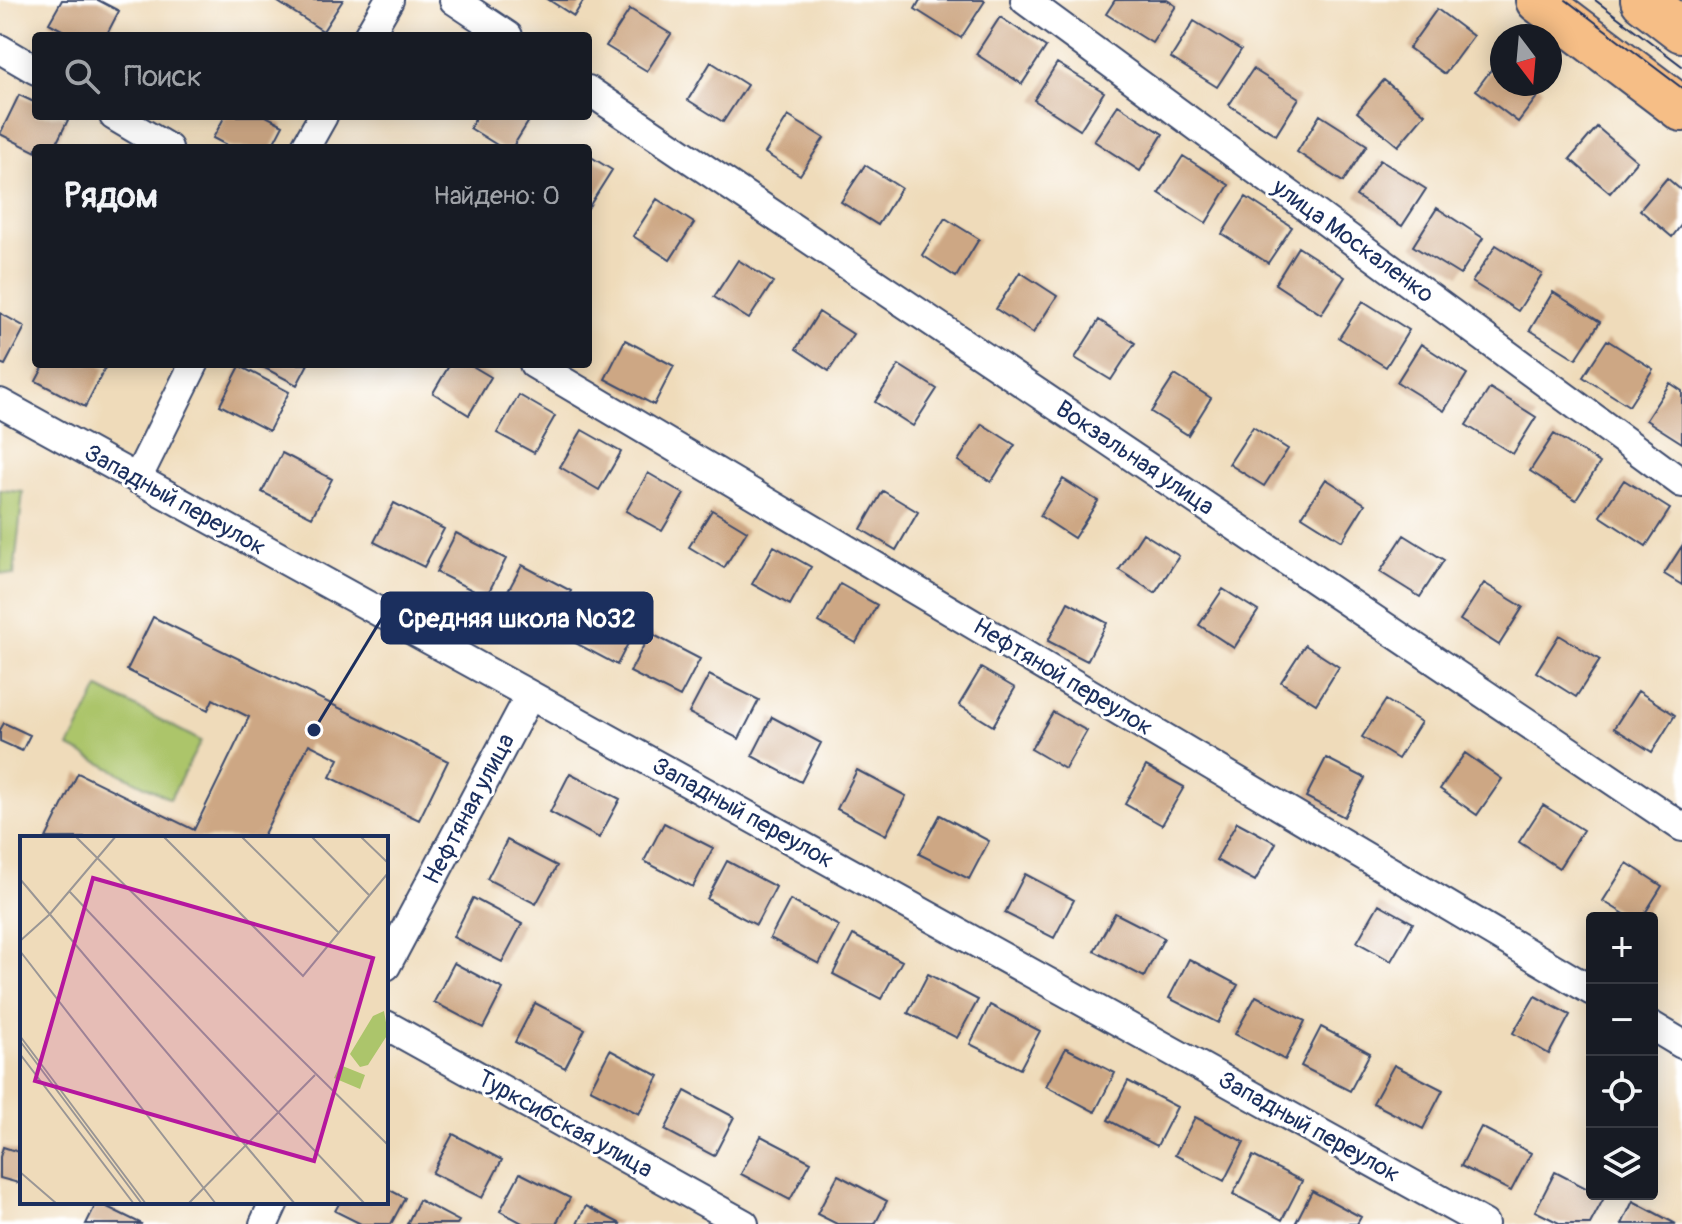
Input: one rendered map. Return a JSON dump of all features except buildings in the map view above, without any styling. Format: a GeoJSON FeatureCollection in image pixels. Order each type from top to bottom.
{"type":"FeatureCollection","features":[{"type":"Feature","properties":{"kind":"main road"},"geometry":{"type":"LineString","coordinates":[[1538,0],[1682,109]]}},
{"type":"Feature","properties":{"kind":"main road"},"geometry":{"type":"LineString","coordinates":[[1643,0],[1682,30]]}},
{"type":"Feature","properties":{"kind":"street"},"geometry":{"type":"LineString","coordinates":[[370,32],[389,0]]}},
{"type":"Feature","properties":{"kind":"street"},"geometry":{"type":"LineString","coordinates":[[454,0],[502,32]]}},
{"type":"Feature","properties":{"kind":"street","name":"улица Москаленко"},"geometry":{"type":"LineString","coordinates":[[1025,0],[1682,483]]}},
{"type":"Feature","properties":{"kind":"street"},"geometry":{"type":"LineString","coordinates":[[0,49],[32,68]]}},
{"type":"Feature","properties":{"kind":"street","name":"Вокзальная улица"},"geometry":{"type":"LineString","coordinates":[[592,93],[1682,827]]}},
{"type":"Feature","properties":{"kind":"street"},"geometry":{"type":"LineString","coordinates":[[121,120],[161,144]]}},
{"type":"Feature","properties":{"kind":"street"},"geometry":{"type":"LineString","coordinates":[[307,144],[321,120]]}},
{"type":"Feature","properties":{"kind":"street"},"geometry":{"type":"LineString","coordinates":[[137,479],[192,368]]}},
{"type":"Feature","properties":{"kind":"street","name":"Нефтяной переулок"},"geometry":{"type":"LineString","coordinates":[[541,368],[1586,987]]}},
{"type":"Feature","properties":{"kind":"street","name":"Западный переулок"},"geometry":{"type":"LineString","coordinates":[[0,403],[1484,1224]]}},
{"type":"Feature","properties":{"kind":"street","name":"Нефтяная улица"},"geometry":{"type":"LineString","coordinates":[[388,962],[530,695]]}},
{"type":"Feature","properties":{"kind":"street","name":"Турксибская улица"},"geometry":{"type":"LineString","coordinates":[[388,1026],[744,1224]]}},
{"type":"Feature","properties":{"kind":"street"},"geometry":{"type":"LineString","coordinates":[[1658,1030],[1682,1044]]}},
{"type":"Feature","properties":{"kind":"street"},"geometry":{"type":"LineString","coordinates":[[264,1224],[273,1204]]}},
{"type":"Feature","properties":{"kind":"green space"},"geometry":{"type":"Polygon","coordinates":[[[0,490],[23,492],[14,575],[0,573],[0,490]]]}},
{"type":"Feature","properties":{"kind":"green space"},"geometry":{"type":"Polygon","coordinates":[[[99,688],[201,741],[170,799],[69,747],[99,688]]]}},
{"type":"Feature","properties":{"kind":"tram line"},"geometry":{"type":"LineString","coordinates":[[1566,0],[1682,88]]}},
{"type":"Feature","properties":{"kind":"tram line"},"geometry":{"type":"LineString","coordinates":[[1595,0],[1682,66]]}},
{"type":"Feature","properties":{"kind":"place","name":"Средняя школа №32"},"geometry":{"type":"Point","coordinates":[314,730]}}]}
